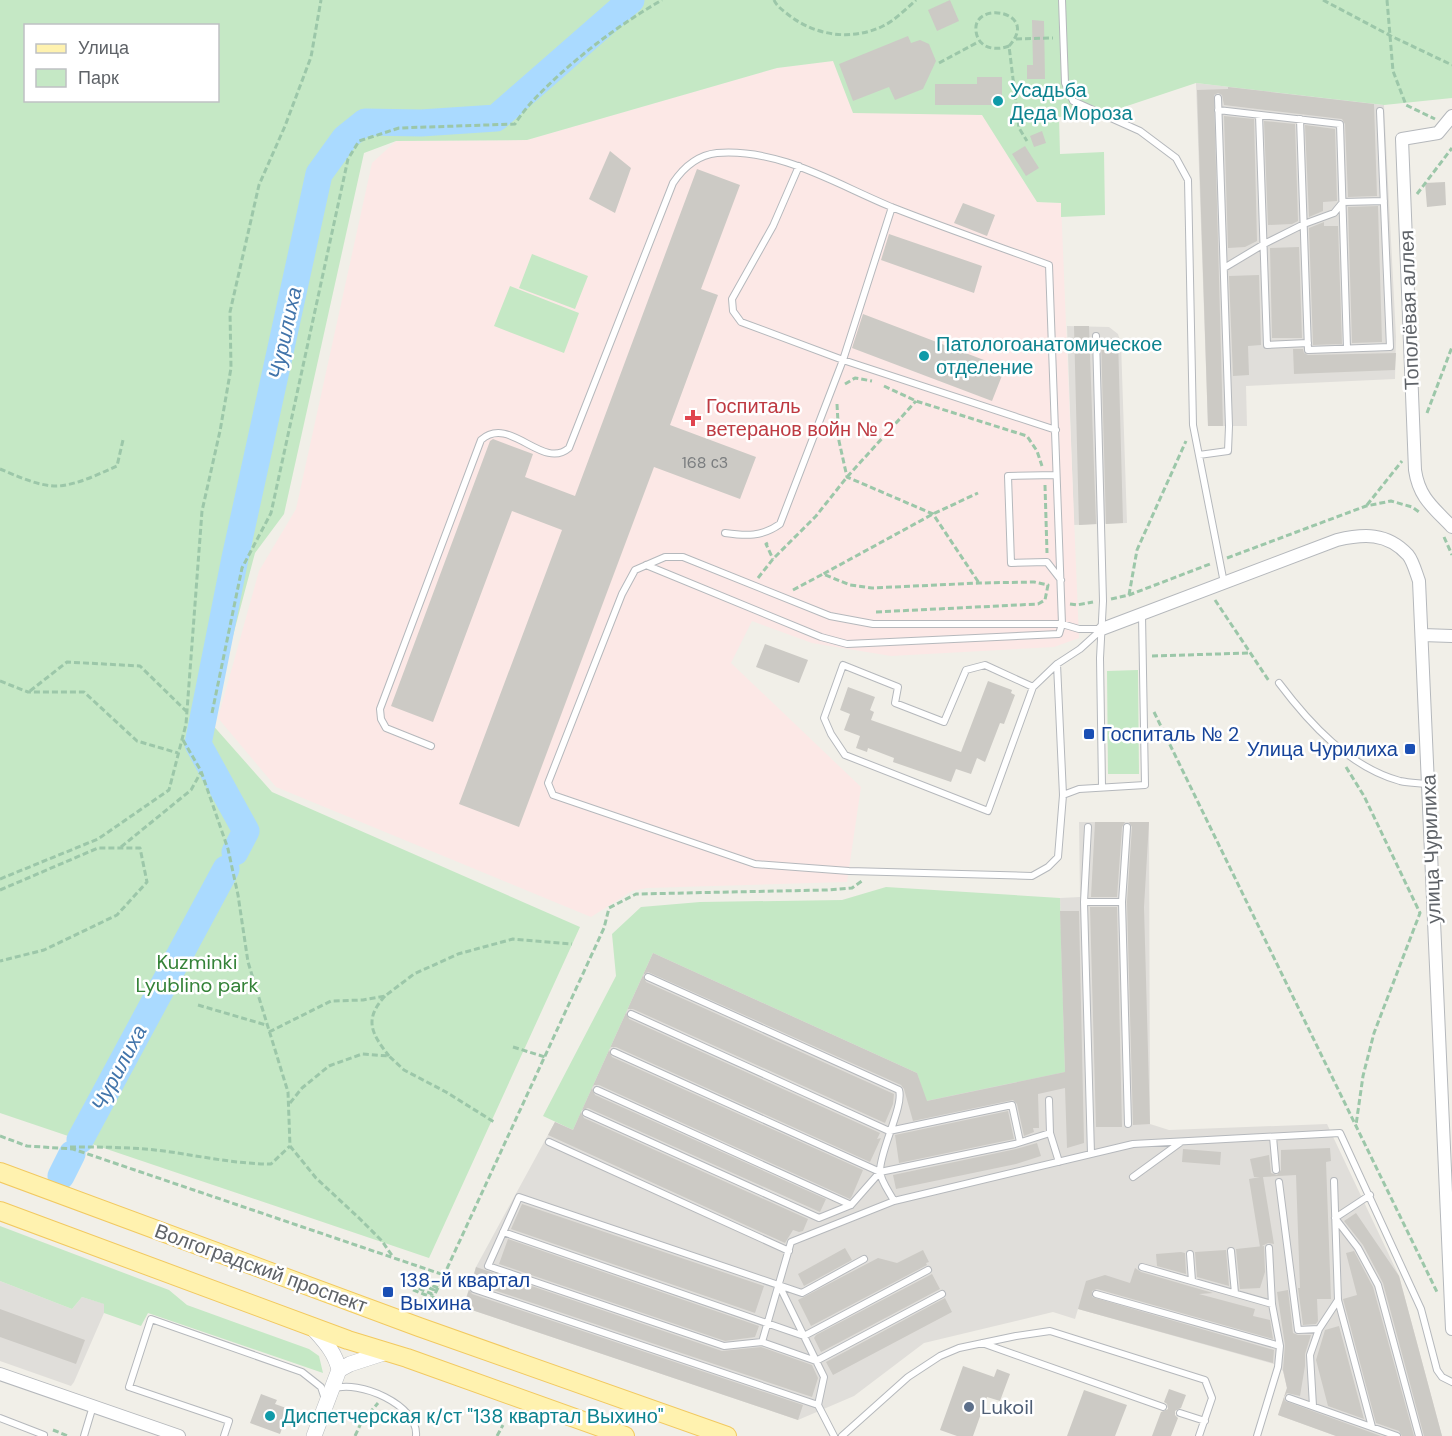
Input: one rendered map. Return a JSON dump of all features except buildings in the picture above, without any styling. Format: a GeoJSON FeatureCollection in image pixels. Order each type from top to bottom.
{"type":"FeatureCollection","features":[{"type":"Feature","properties":{"kind":"main road","name":"Волгоградский проспект"},"geometry":{"type":"LineString","coordinates":[[0,1172],[419,1327],[727,1436]]}},
{"type":"Feature","properties":{"kind":"main road","name":"Волгоградский проспект"},"geometry":{"type":"LineString","coordinates":[[0,1210],[311,1326],[625,1436]]}},
{"type":"Feature","properties":{"kind":"street","name":"Тополёвая аллея"},"geometry":{"type":"LineString","coordinates":[[1448,120],[1438,133],[1402,139],[1417,485],[1448,532]]}},
{"type":"Feature","properties":{"kind":"street","name":"улица Чурилиха"},"geometry":{"type":"LineString","coordinates":[[1102,629],[1337,540],[1363,535],[1387,540],[1409,555],[1419,581],[1452,1329]]}},
{"type":"Feature","properties":{"kind":"street"},"geometry":{"type":"LineString","coordinates":[[1422,635],[1452,636]]}},
{"type":"Feature","properties":{"kind":"street"},"geometry":{"type":"LineString","coordinates":[[311,1326],[330,1348],[337,1359],[339,1370],[314,1436]]}},
{"type":"Feature","properties":{"kind":"street"},"geometry":{"type":"LineString","coordinates":[[339,1370],[387,1352]]}},
{"type":"Feature","properties":{"kind":"street"},"geometry":{"type":"LineString","coordinates":[[0,1374],[179,1436]]}},
{"type":"Feature","properties":{"kind":"lane"},"geometry":{"type":"LineString","coordinates":[[1062,0],[1065,83],[1072,101],[1140,131],[1176,158],[1188,180],[1193,425],[1224,584]]}},
{"type":"Feature","properties":{"kind":"lane"},"geometry":{"type":"LineString","coordinates":[[1199,455],[1228,451],[1218,98]]}},
{"type":"Feature","properties":{"kind":"lane"},"geometry":{"type":"LineString","coordinates":[[1218,110],[1340,124],[1347,348]]}},
{"type":"Feature","properties":{"kind":"lane"},"geometry":{"type":"LineString","coordinates":[[1300,119],[1308,350],[1390,347],[1380,111]]}},
{"type":"Feature","properties":{"kind":"lane"},"geometry":{"type":"LineString","coordinates":[[1259,115],[1267,345],[1308,343]]}},
{"type":"Feature","properties":{"kind":"lane"},"geometry":{"type":"LineString","coordinates":[[431,746],[386,728],[381,719],[380,709],[481,440],[490,434],[503,433],[551,454],[561,453],[569,448],[673,183],[682,169],[695,160],[714,153],[740,153],[799,166],[892,207],[1049,265],[1061,580],[1062,624],[1059,634],[848,644],[821,637],[646,564]]}},
{"type":"Feature","properties":{"kind":"lane"},"geometry":{"type":"LineString","coordinates":[[799,166],[773,226],[732,299],[733,311],[741,321],[843,360],[1056,430]]}},
{"type":"Feature","properties":{"kind":"lane"},"geometry":{"type":"LineString","coordinates":[[1342,202],[1384,201]]}},
{"type":"Feature","properties":{"kind":"lane"},"geometry":{"type":"LineString","coordinates":[[1224,268],[1264,244],[1334,213],[1342,202]]}},
{"type":"Feature","properties":{"kind":"lane"},"geometry":{"type":"LineString","coordinates":[[725,533],[756,536],[770,532],[780,524],[843,360],[892,207]]}},
{"type":"Feature","properties":{"kind":"lane"},"geometry":{"type":"LineString","coordinates":[[1096,336],[1103,601],[1100,658],[1102,786]]}},
{"type":"Feature","properties":{"kind":"lane"},"geometry":{"type":"LineString","coordinates":[[1056,475],[1008,477],[1011,563],[1047,562],[1061,580]]}},
{"type":"Feature","properties":{"kind":"lane"},"geometry":{"type":"LineString","coordinates":[[1057,664],[1063,795],[1058,857],[1048,867],[1032,876],[876,872],[755,864],[553,795],[548,783],[622,594],[635,570],[665,557],[683,557],[830,616],[851,621],[873,624],[1062,624],[1079,629],[1102,629]]}},
{"type":"Feature","properties":{"kind":"lane"},"geometry":{"type":"LineString","coordinates":[[1063,795],[1079,789],[1102,786],[1145,785],[1142,615]]}},
{"type":"Feature","properties":{"kind":"lane"},"geometry":{"type":"LineString","coordinates":[[1033,687],[985,665],[966,670],[944,722],[895,703],[898,687],[843,665],[824,718],[831,734],[845,755],[988,811],[1033,687],[1057,664],[1080,649],[1102,629]]}},
{"type":"Feature","properties":{"kind":"lane"},"geometry":{"type":"LineString","coordinates":[[1276,685],[1313,724],[1361,763],[1381,774],[1401,781],[1428,784]]}},
{"type":"Feature","properties":{"kind":"lane"},"geometry":{"type":"LineString","coordinates":[[1088,827],[1084,902],[1091,1154]]}},
{"type":"Feature","properties":{"kind":"lane"},"geometry":{"type":"LineString","coordinates":[[1127,827],[1122,902],[1128,1124]]}},
{"type":"Feature","properties":{"kind":"lane"},"geometry":{"type":"LineString","coordinates":[[1084,902],[1122,902]]}},
{"type":"Feature","properties":{"kind":"lane"},"geometry":{"type":"LineString","coordinates":[[586,1113],[819,1218],[851,1205],[880,1173],[889,1131],[901,1096],[899,1090],[648,976]]}},
{"type":"Feature","properties":{"kind":"lane"},"geometry":{"type":"LineString","coordinates":[[631,1014],[889,1131],[1012,1105],[1020,1142]]}},
{"type":"Feature","properties":{"kind":"lane"},"geometry":{"type":"LineString","coordinates":[[614,1052],[880,1173],[1020,1142],[1050,1133]]}},
{"type":"Feature","properties":{"kind":"lane"},"geometry":{"type":"LineString","coordinates":[[597,1090],[851,1205]]}},
{"type":"Feature","properties":{"kind":"lane"},"geometry":{"type":"LineString","coordinates":[[1049,1100],[1050,1133],[1059,1162]]}},
{"type":"Feature","properties":{"kind":"lane"},"geometry":{"type":"LineString","coordinates":[[762,1342],[791,1242],[894,1201],[1133,1144],[1340,1133],[1421,1309],[1437,1370],[1442,1377],[1452,1383]]}},
{"type":"Feature","properties":{"kind":"lane"},"geometry":{"type":"LineString","coordinates":[[1273,1137],[1276,1170]]}},
{"type":"Feature","properties":{"kind":"lane"},"geometry":{"type":"LineString","coordinates":[[549,1142],[789,1251]]}},
{"type":"Feature","properties":{"kind":"lane"},"geometry":{"type":"LineString","coordinates":[[1133,1177],[1181,1142]]}},
{"type":"Feature","properties":{"kind":"lane"},"geometry":{"type":"LineString","coordinates":[[880,1173],[894,1201]]}},
{"type":"Feature","properties":{"kind":"lane"},"geometry":{"type":"LineString","coordinates":[[1334,1181],[1338,1300],[1372,1427]]}},
{"type":"Feature","properties":{"kind":"lane"},"geometry":{"type":"LineString","coordinates":[[1279,1182],[1298,1330],[1319,1329]]}},
{"type":"Feature","properties":{"kind":"lane"},"geometry":{"type":"LineString","coordinates":[[1335,1218],[1370,1195]]}},
{"type":"Feature","properties":{"kind":"lane"},"geometry":{"type":"LineString","coordinates":[[864,1259],[802,1293],[519,1197],[488,1266],[724,1346],[762,1342],[816,1361],[942,1294]]}},
{"type":"Feature","properties":{"kind":"lane"},"geometry":{"type":"LineString","coordinates":[[1335,1218],[1358,1248],[1378,1285],[1419,1436]]}},
{"type":"Feature","properties":{"kind":"lane"},"geometry":{"type":"LineString","coordinates":[[503,1232],[804,1336],[928,1270]]}},
{"type":"Feature","properties":{"kind":"lane"},"geometry":{"type":"LineString","coordinates":[[1257,1436],[1278,1367],[1280,1346],[1272,1304],[1269,1248]]}},
{"type":"Feature","properties":{"kind":"lane"},"geometry":{"type":"LineString","coordinates":[[1231,1251],[1235,1293]]}},
{"type":"Feature","properties":{"kind":"lane"},"geometry":{"type":"LineString","coordinates":[[1190,1254],[1192,1281]]}},
{"type":"Feature","properties":{"kind":"lane"},"geometry":{"type":"LineString","coordinates":[[1142,1267],[1272,1304]]}},
{"type":"Feature","properties":{"kind":"lane"},"geometry":{"type":"LineString","coordinates":[[778,1285],[824,1377],[818,1405],[834,1436]]}},
{"type":"Feature","properties":{"kind":"lane"},"geometry":{"type":"LineString","coordinates":[[474,1289],[818,1405]]}},
{"type":"Feature","properties":{"kind":"lane"},"geometry":{"type":"LineString","coordinates":[[1096,1294],[1280,1346]]}},
{"type":"Feature","properties":{"kind":"lane"},"geometry":{"type":"LineString","coordinates":[[1313,1406],[1310,1354],[1319,1329],[1338,1300]]}},
{"type":"Feature","properties":{"kind":"lane"},"geometry":{"type":"LineString","coordinates":[[224,1436],[229,1421],[129,1387],[151,1318],[302,1372],[329,1396],[347,1385],[384,1396],[405,1410],[415,1424],[416,1436]]}},
{"type":"Feature","properties":{"kind":"lane"},"geometry":{"type":"LineString","coordinates":[[842,1436],[908,1377],[940,1356],[959,1348],[1050,1331],[1205,1380],[1212,1398],[1202,1435]]}},
{"type":"Feature","properties":{"kind":"lane"},"geometry":{"type":"LineString","coordinates":[[982,1343],[1162,1407]]}},
{"type":"Feature","properties":{"kind":"lane"},"geometry":{"type":"LineString","coordinates":[[1288,1398],[1397,1436]]}},
{"type":"Feature","properties":{"kind":"lane"},"geometry":{"type":"LineString","coordinates":[[84,1436],[93,1406]]}},
{"type":"Feature","properties":{"kind":"lane"},"geometry":{"type":"LineString","coordinates":[[1180,1413],[1205,1421]]}},
{"type":"Feature","properties":{"kind":"lane"},"geometry":{"type":"LineString","coordinates":[[0,1418],[44,1435]]}},
{"type":"Feature","properties":{"kind":"path"},"geometry":{"type":"LineString","coordinates":[[0,879],[98,839],[169,790],[186,711],[202,511],[231,368],[230,312],[259,185],[285,126],[311,57],[321,0]]}},
{"type":"Feature","properties":{"kind":"path"},"geometry":{"type":"LineString","coordinates":[[212,713],[242,568],[270,513],[348,159],[359,141],[399,128],[515,124],[527,106],[587,50],[625,22],[662,0]]}},
{"type":"Feature","properties":{"kind":"path"},"geometry":{"type":"LineString","coordinates":[[774,0],[776,5],[802,24],[826,34],[854,35],[884,26],[916,0]]}},
{"type":"Feature","properties":{"kind":"path"},"geometry":{"type":"LineString","coordinates":[[1323,0],[1452,65]]}},
{"type":"Feature","properties":{"kind":"path"},"geometry":{"type":"LineString","coordinates":[[1387,0],[1393,71],[1407,105],[1448,120]]}},
{"type":"Feature","properties":{"kind":"path"},"geometry":{"type":"LineString","coordinates":[[994,9],[1005,10],[1013,17],[1017,27],[1016,39],[1009,46],[999,50],[988,48],[980,41],[976,32],[977,21],[984,12],[994,9]]}},
{"type":"Feature","properties":{"kind":"path"},"geometry":{"type":"LineString","coordinates":[[1016,39],[1064,37]]}},
{"type":"Feature","properties":{"kind":"path"},"geometry":{"type":"LineString","coordinates":[[939,63],[980,41]]}},
{"type":"Feature","properties":{"kind":"path"},"geometry":{"type":"LineString","coordinates":[[1009,46],[1019,128],[1027,141]]}},
{"type":"Feature","properties":{"kind":"path"},"geometry":{"type":"LineString","coordinates":[[1405,214],[1423,184],[1452,150]]}},
{"type":"Feature","properties":{"kind":"path"},"geometry":{"type":"LineString","coordinates":[[1427,413],[1452,347]]}},
{"type":"Feature","properties":{"kind":"path"},"geometry":{"type":"LineString","coordinates":[[875,382],[916,401],[1027,436],[1037,451],[1044,475],[1047,562]]}},
{"type":"Feature","properties":{"kind":"path"},"geometry":{"type":"LineString","coordinates":[[747,575],[758,579],[772,559],[816,516],[847,477],[916,401]]}},
{"type":"Feature","properties":{"kind":"path"},"geometry":{"type":"LineString","coordinates":[[837,403],[839,441],[847,477]]}},
{"type":"Feature","properties":{"kind":"path"},"geometry":{"type":"LineString","coordinates":[[1129,595],[1137,550],[1193,425]]}},
{"type":"Feature","properties":{"kind":"path"},"geometry":{"type":"LineString","coordinates":[[0,469],[36,482],[58,486],[90,478],[117,466],[123,440]]}},
{"type":"Feature","properties":{"kind":"path"},"geometry":{"type":"LineString","coordinates":[[1366,506],[1414,447]]}},
{"type":"Feature","properties":{"kind":"path"},"geometry":{"type":"LineString","coordinates":[[847,477],[933,514],[979,583]]}},
{"type":"Feature","properties":{"kind":"path"},"geometry":{"type":"LineString","coordinates":[[800,596],[790,591],[933,514],[978,493]]}},
{"type":"Feature","properties":{"kind":"path"},"geometry":{"type":"LineString","coordinates":[[873,612],[1038,604],[1045,600],[1077,605],[1103,601],[1129,595],[1366,506],[1391,501],[1412,507],[1421,513]]}},
{"type":"Feature","properties":{"kind":"path"},"geometry":{"type":"LineString","coordinates":[[1448,532],[1452,555]]}},
{"type":"Feature","properties":{"kind":"path"},"geometry":{"type":"LineString","coordinates":[[823,574],[850,585],[872,588],[1034,582],[1048,585],[1045,600]]}},
{"type":"Feature","properties":{"kind":"path"},"geometry":{"type":"LineString","coordinates":[[1215,600],[1250,653],[1276,685]]}},
{"type":"Feature","properties":{"kind":"path"},"geometry":{"type":"LineString","coordinates":[[1151,656],[1250,653]]}},
{"type":"Feature","properties":{"kind":"path"},"geometry":{"type":"LineString","coordinates":[[28,692],[67,662],[140,666],[186,711]]}},
{"type":"Feature","properties":{"kind":"path"},"geometry":{"type":"LineString","coordinates":[[0,681],[28,692],[84,693],[137,741],[178,753]]}},
{"type":"Feature","properties":{"kind":"path"},"geometry":{"type":"LineString","coordinates":[[1152,708],[1437,1293],[1437,1281]]}},
{"type":"Feature","properties":{"kind":"path"},"geometry":{"type":"LineString","coordinates":[[182,738],[201,771],[228,849],[238,895],[248,962],[285,1084],[289,1105],[290,1146],[316,1178],[360,1219],[393,1257]]}},
{"type":"Feature","properties":{"kind":"path"},"geometry":{"type":"LineString","coordinates":[[1351,768],[1343,763],[1364,796],[1420,913],[1374,1033],[1363,1076],[1356,1126]]}},
{"type":"Feature","properties":{"kind":"path"},"geometry":{"type":"LineString","coordinates":[[120,848],[191,790],[201,771]]}},
{"type":"Feature","properties":{"kind":"path"},"geometry":{"type":"LineString","coordinates":[[0,890],[98,848],[140,848],[147,882],[117,915],[44,950],[0,961]]}},
{"type":"Feature","properties":{"kind":"path"},"geometry":{"type":"LineString","coordinates":[[438,1288],[415,1278],[414,1281],[434,1290],[432,1294],[413,1286],[411,1289],[433,1298],[438,1288],[545,1057],[604,928],[609,908],[636,894],[852,888],[876,872]]}},
{"type":"Feature","properties":{"kind":"path"},"geometry":{"type":"LineString","coordinates":[[1420,902],[1421,924]]}},
{"type":"Feature","properties":{"kind":"path"},"geometry":{"type":"LineString","coordinates":[[494,1122],[446,1092],[404,1070],[389,1056],[374,1036],[372,1022],[375,1007],[385,996],[414,974],[458,954],[513,939],[572,944]]}},
{"type":"Feature","properties":{"kind":"path"},"geometry":{"type":"LineString","coordinates":[[269,1032],[331,1000],[363,1000],[385,996]]}},
{"type":"Feature","properties":{"kind":"path"},"geometry":{"type":"LineString","coordinates":[[198,1005],[266,1025]]}},
{"type":"Feature","properties":{"kind":"path"},"geometry":{"type":"LineString","coordinates":[[513,1047],[545,1057]]}},
{"type":"Feature","properties":{"kind":"path"},"geometry":{"type":"LineString","coordinates":[[289,1105],[302,1088],[329,1066],[362,1054],[389,1056]]}},
{"type":"Feature","properties":{"kind":"path"},"geometry":{"type":"LineString","coordinates":[[0,1136],[27,1146],[73,1149],[444,1275]]}},
{"type":"Feature","properties":{"kind":"path"},"geometry":{"type":"LineString","coordinates":[[38,1147],[112,1147],[161,1150],[248,1164],[271,1164],[290,1146]]}},
{"type":"Feature","properties":{"kind":"path"},"geometry":{"type":"LineString","coordinates":[[356,1436],[361,1423],[384,1396]]}},
{"type":"Feature","properties":{"kind":"path"},"geometry":{"type":"LineString","coordinates":[[497,1436],[503,1425]]}},
{"type":"Feature","properties":{"kind":"shaded area","name":"Госпиталь ветеранов войн № 2"},"geometry":{"type":"Polygon","coordinates":[[[833,61],[982,114],[1037,202],[1061,203],[1079,638],[1054,647],[891,656],[812,643],[752,621],[731,663],[861,787],[847,882],[647,888],[632,891],[591,917],[276,787],[218,718],[259,571],[296,509],[372,163],[396,141],[527,140],[777,68],[833,61]]]}},
{"type":"Feature","properties":{"kind":"shaded area"},"geometry":{"type":"Polygon","coordinates":[[[1196,83],[1384,105],[1396,337],[1395,379],[1246,386],[1247,426],[1208,426],[1196,83]]]}},
{"type":"Feature","properties":{"kind":"shaded area"},"geometry":{"type":"Polygon","coordinates":[[[1067,326],[1109,327],[1118,334],[1121,343],[1127,523],[1074,525],[1067,326]]]}},
{"type":"Feature","properties":{"kind":"shaded area"},"geometry":{"type":"Polygon","coordinates":[[[1079,822],[1149,822],[1150,1124],[1169,1130],[1327,1124],[1399,1276],[1442,1436],[1336,1436],[1278,1415],[1287,1388],[1283,1371],[1274,1364],[1078,1309],[1075,1319],[1053,1312],[924,1343],[854,1396],[798,1420],[463,1307],[476,1267],[555,1122],[573,1130],[653,953],[917,1073],[1065,1071],[1060,898],[1080,897],[1079,822]]]}},
{"type":"Feature","properties":{"kind":"shaded area"},"geometry":{"type":"Polygon","coordinates":[[[0,1281],[72,1309],[82,1297],[105,1304],[104,1313],[71,1386],[0,1361],[0,1281]]]}},
{"type":"Feature","properties":{"kind":"green space","name":"Kuzminki Lyublino park"},"geometry":{"type":"Polygon","coordinates":[[[0,0],[1452,0],[1452,98],[1384,105],[1196,83],[1103,114],[1059,117],[1060,154],[1104,152],[1105,215],[1061,217],[1061,203],[1037,202],[982,115],[853,113],[833,61],[777,68],[527,140],[396,141],[364,153],[284,514],[255,553],[210,722],[272,792],[580,927],[429,1258],[0,1113],[0,0]]]}},
{"type":"Feature","properties":{"kind":"green space"},"geometry":{"type":"Polygon","coordinates":[[[532,254],[588,276],[575,309],[519,288],[532,254]]]}},
{"type":"Feature","properties":{"kind":"green space"},"geometry":{"type":"Polygon","coordinates":[[[510,286],[579,313],[564,353],[494,326],[510,286]]]}},
{"type":"Feature","properties":{"kind":"green space"},"geometry":{"type":"Polygon","coordinates":[[[1138,670],[1139,774],[1108,774],[1107,671],[1138,670]]]}},
{"type":"Feature","properties":{"kind":"green space"},"geometry":{"type":"Polygon","coordinates":[[[886,887],[1060,898],[1065,1072],[926,1101],[917,1073],[653,953],[573,1130],[543,1116],[616,976],[612,934],[641,907],[700,902],[842,900],[886,887]]]}},
{"type":"Feature","properties":{"kind":"green space"},"geometry":{"type":"Polygon","coordinates":[[[0,1226],[169,1290],[187,1305],[309,1349],[319,1356],[323,1373],[148,1313],[141,1326],[104,1313],[104,1304],[82,1297],[72,1309],[0,1281],[0,1226]]]}},
{"type":"Feature","properties":{"kind":"waterway","name":"Чурилиха"},"geometry":{"type":"LineString","coordinates":[[235,852],[246,831],[198,744],[235,558],[319,174],[345,138],[365,122],[421,123],[496,118],[631,0]]}},
{"type":"Feature","properties":{"kind":"waterway","name":"Чурилиха"},"geometry":{"type":"LineString","coordinates":[[80,1140],[226,869]]}},
{"type":"Feature","properties":{"kind":"waterway","name":"Чурилиха"},"geometry":{"type":"LineString","coordinates":[[61,1176],[72,1154]]}},
{"type":"Feature","properties":{"kind":"place","name":"Усадьба Деда Мороза"},"geometry":{"type":"Point","coordinates":[998,101]}},
{"type":"Feature","properties":{"kind":"place","name":"Патологоанатомическое отделение"},"geometry":{"type":"Point","coordinates":[924,356]}},
{"type":"Feature","properties":{"kind":"place","name":"Госпиталь ветеранов войн № 2"},"geometry":{"type":"Point","coordinates":[693,418]}},
{"type":"Feature","properties":{"kind":"place","name":"Госпиталь № 2"},"geometry":{"type":"Point","coordinates":[1089,734]}},
{"type":"Feature","properties":{"kind":"place","name":"Улица Чурилиха"},"geometry":{"type":"Point","coordinates":[1410,749]}},
{"type":"Feature","properties":{"kind":"place","name":"138-й квартал Выхина"},"geometry":{"type":"Point","coordinates":[388,1292]}},
{"type":"Feature","properties":{"kind":"place","name":"Lukoil"},"geometry":{"type":"Point","coordinates":[969,1407]}},
{"type":"Feature","properties":{"kind":"place","name":"Диспетчерская к/ст \"138 квартал Выхино\""},"geometry":{"type":"Point","coordinates":[270,1416]}}]}
